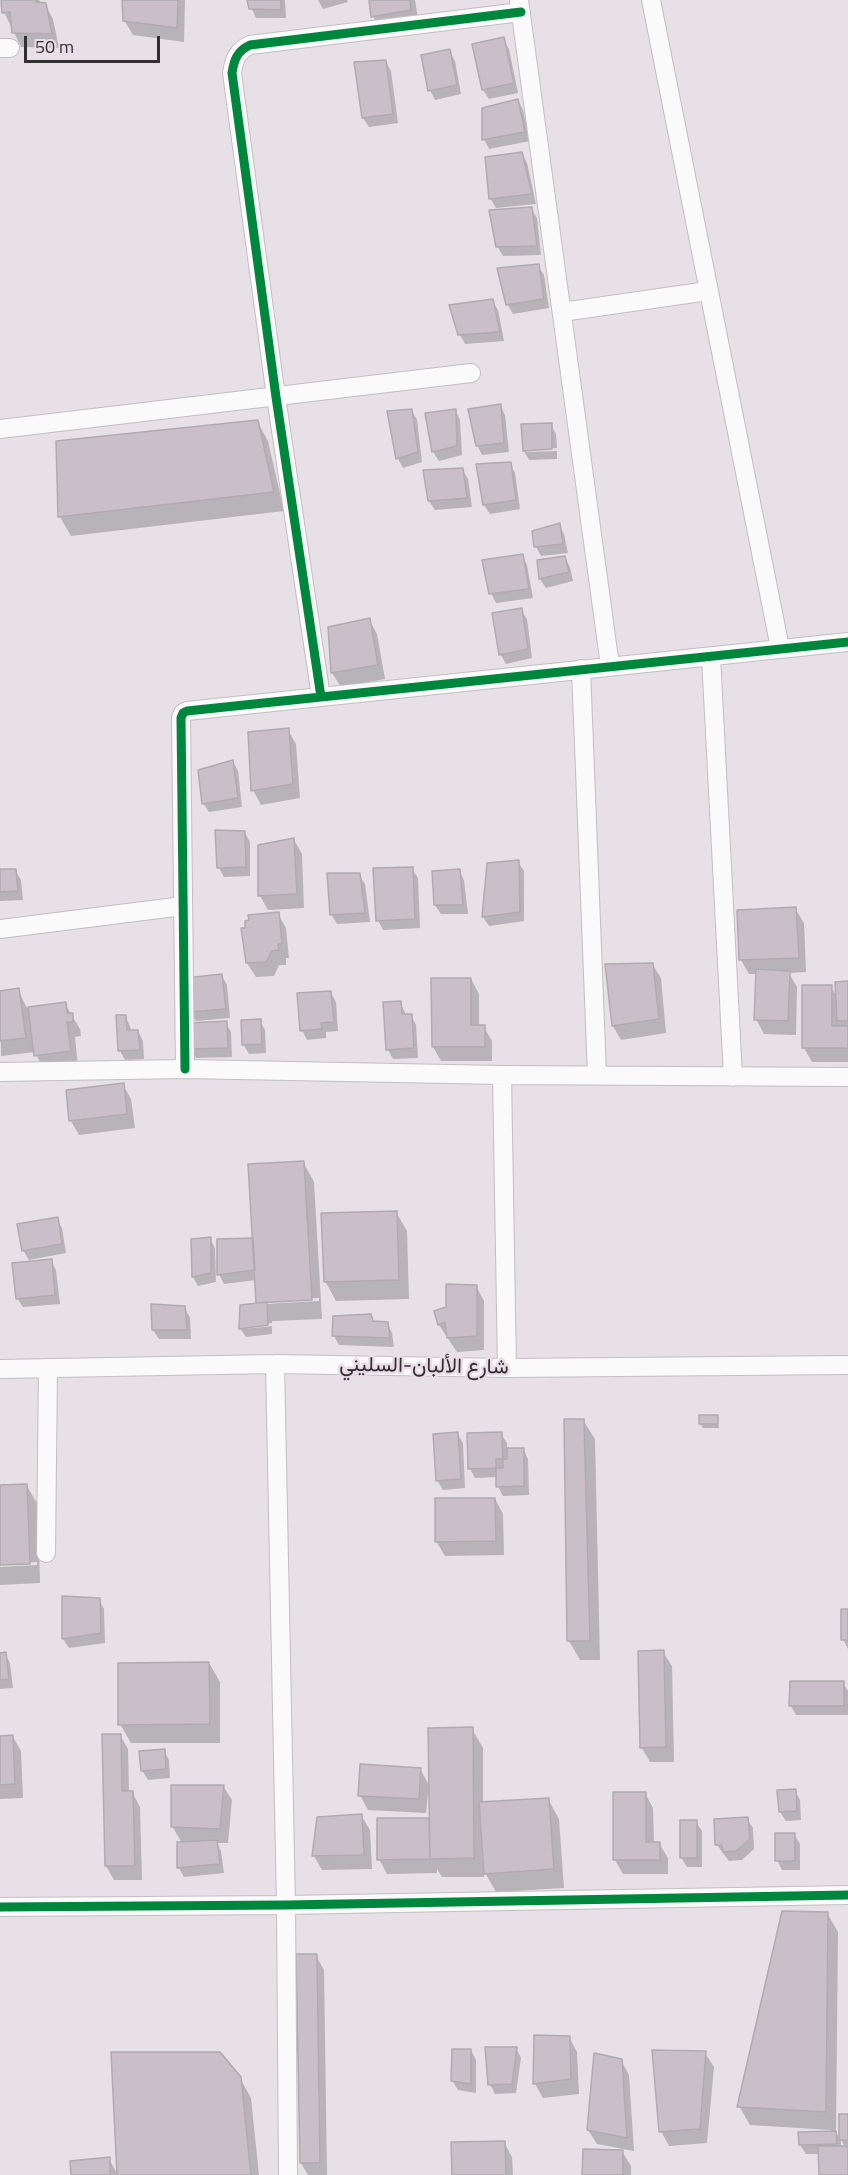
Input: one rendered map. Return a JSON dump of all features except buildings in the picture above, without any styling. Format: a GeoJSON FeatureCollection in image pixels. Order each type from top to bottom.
{"type":"FeatureCollection","features":[{"type":"Feature","properties":{"kind":"street"},"geometry":{"type":"LineString","coordinates":[[651,0],[780,648]]}},
{"type":"Feature","properties":{"kind":"street"},"geometry":{"type":"LineString","coordinates":[[321,697],[276,397],[232,73],[233,63],[240,50],[250,45],[520,6],[610,666]]}},
{"type":"Feature","properties":{"kind":"street"},"geometry":{"type":"LineString","coordinates":[[562,312],[708,291]]}},
{"type":"Feature","properties":{"kind":"street"},"geometry":{"type":"LineString","coordinates":[[0,429],[471,373]]}},
{"type":"Feature","properties":{"kind":"street"},"geometry":{"type":"LineString","coordinates":[[185,1069],[181,718],[183,713],[848,642]]}},
{"type":"Feature","properties":{"kind":"street"},"geometry":{"type":"LineString","coordinates":[[711,657],[733,1077]]}},
{"type":"Feature","properties":{"kind":"street"},"geometry":{"type":"LineString","coordinates":[[580,669],[597,1075]]}},
{"type":"Feature","properties":{"kind":"street"},"geometry":{"type":"LineString","coordinates":[[0,929],[183,906]]}},
{"type":"Feature","properties":{"kind":"street"},"geometry":{"type":"LineString","coordinates":[[0,1072],[185,1069],[502,1075],[848,1077]]}},
{"type":"Feature","properties":{"kind":"street"},"geometry":{"type":"LineString","coordinates":[[502,1075],[507,1368]]}},
{"type":"Feature","properties":{"kind":"street"},"geometry":{"type":"LineString","coordinates":[[275,1364],[286,1905],[288,2175]]}},
{"type":"Feature","properties":{"kind":"street","name":"شارع الألبان-السليني"},"geometry":{"type":"LineString","coordinates":[[0,1369],[275,1364],[507,1368],[848,1365]]}},
{"type":"Feature","properties":{"kind":"street"},"geometry":{"type":"LineString","coordinates":[[46,1553],[48,1368]]}},
{"type":"Feature","properties":{"kind":"street"},"geometry":{"type":"LineString","coordinates":[[0,1907],[286,1905],[848,1895]]}},
{"type":"Feature","properties":{"kind":"cycle path"},"geometry":{"type":"LineString","coordinates":[[321,697],[276,397],[232,73],[234,64],[239,53],[250,45],[521,12]]}},
{"type":"Feature","properties":{"kind":"cycle path"},"geometry":{"type":"LineString","coordinates":[[185,1069],[181,718],[183,713],[848,642]]}},
{"type":"Feature","properties":{"kind":"cycle path"},"geometry":{"type":"LineString","coordinates":[[0,1907],[286,1905],[848,1895]]}}]}
